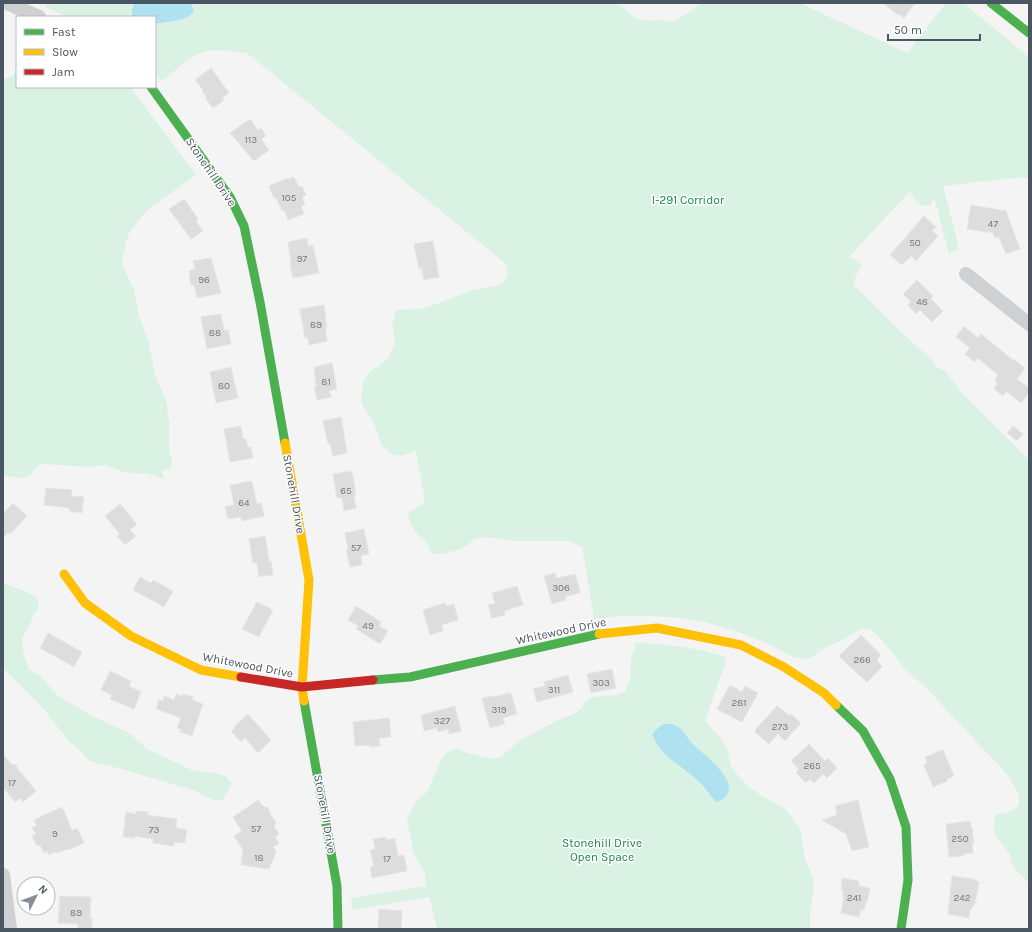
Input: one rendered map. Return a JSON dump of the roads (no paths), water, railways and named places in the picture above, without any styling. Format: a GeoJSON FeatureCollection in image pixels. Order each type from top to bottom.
{"type":"FeatureCollection","features":[{"type":"Feature","properties":{"kind":"street"},"geometry":{"type":"LineString","coordinates":[[7,3],[37,16]]}},
{"type":"Feature","properties":{"kind":"street"},"geometry":{"type":"LineString","coordinates":[[991,3],[1029,33]]}},
{"type":"Feature","properties":{"kind":"street","name":"Stonehill Drive"},"geometry":{"type":"LineString","coordinates":[[152,88],[230,197],[244,226],[260,302],[309,580],[302,687],[337,886],[338,929]]}},
{"type":"Feature","properties":{"kind":"street"},"geometry":{"type":"LineString","coordinates":[[966,274],[1029,324]]}},
{"type":"Feature","properties":{"kind":"street","name":"Whitewood Drive"},"geometry":{"type":"LineString","coordinates":[[64,574],[85,603],[131,636],[201,670],[302,687],[410,677],[597,634],[657,628],[741,645],[784,667],[824,693],[862,731],[890,779],[906,827],[908,880],[901,929]]}},
{"type":"Feature","properties":{"kind":"street"},"geometry":{"type":"LineString","coordinates":[[3,875],[10,929]]}},
{"type":"Feature","properties":{"kind":"water"},"geometry":{"type":"Polygon","coordinates":[[[135,3],[191,3],[194,11],[182,19],[156,24],[156,16],[132,16],[132,9],[135,3]]]}},
{"type":"Feature","properties":{"kind":"water"},"geometry":{"type":"Polygon","coordinates":[[[664,724],[673,725],[679,728],[723,773],[729,789],[726,796],[718,802],[715,801],[699,781],[666,755],[652,734],[664,724]]]}},
{"type":"Feature","properties":{"kind":"park label","name":"I-291 Corridor"},"geometry":{"type":"Point","coordinates":[688,200]}},
{"type":"Feature","properties":{"kind":"park label","name":"Stonehill Drive Open Space"},"geometry":{"type":"Point","coordinates":[602,850]}}]}
